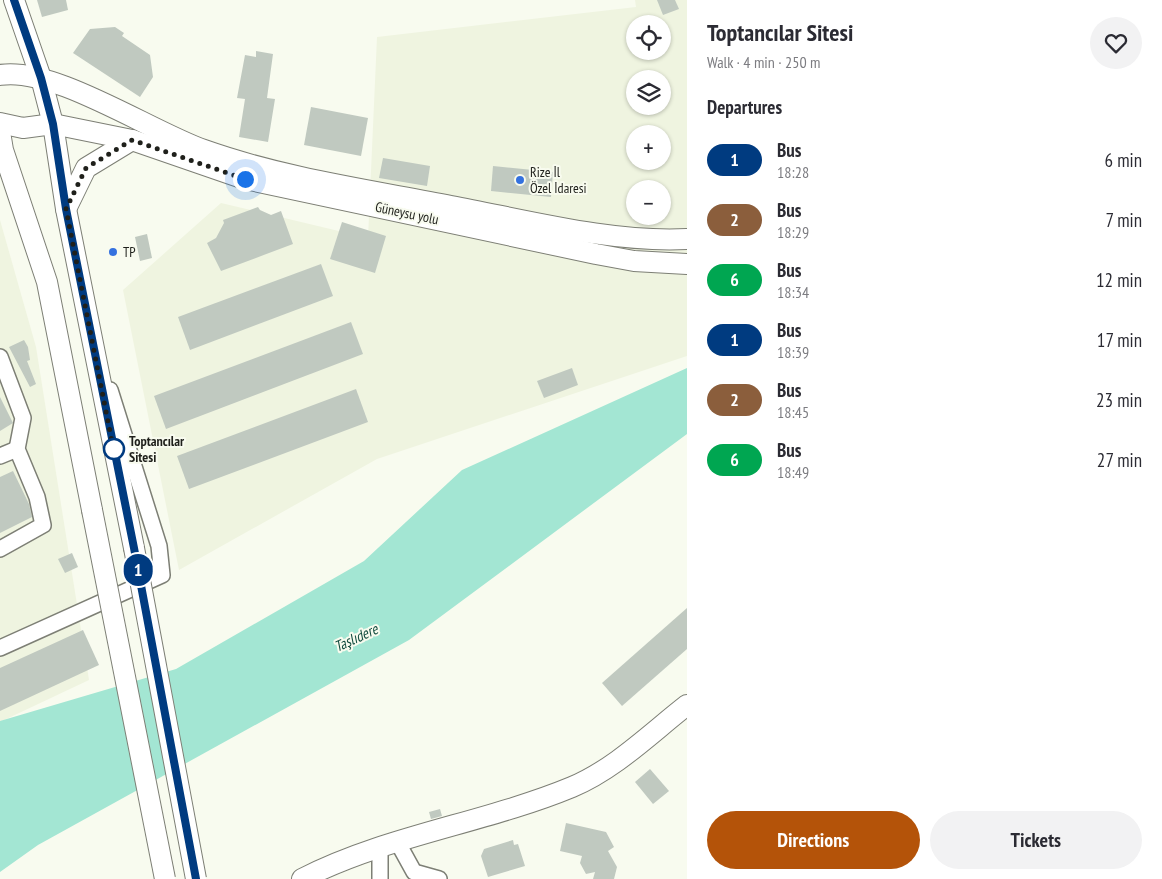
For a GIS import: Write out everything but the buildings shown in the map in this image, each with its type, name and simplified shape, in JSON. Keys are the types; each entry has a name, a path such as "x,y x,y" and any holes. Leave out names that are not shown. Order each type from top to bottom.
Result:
{"main road":[{"path":"14,0 41,78 53,124 66,209 134,548 196,879"},
{"path":"0,75 12,73 41,78 91,98 162,133 245,163 341,184 605,234 655,241 687,239"},
{"name":"Güneysu yolu","path":"0,123 23,128 53,124 132,140 245,179 605,256 634,261 687,264"},
{"path":"0,132 4,150 47,282 165,879"},
{"path":"66,209 86,168 132,140"},
{"path":"302,879 326,867 389,845 574,786 607,767 687,705"}],"street":[{"path":"0,648 162,574 159,546 141,482 89,329"},
{"path":"0,357 23,418 16,449 37,497 43,525 0,549"},
{"path":"0,456 16,449"},
{"path":"380,879 389,845"},
{"path":"389,845 414,872 439,879"}],"shaded area":[{"path":"635,0 687,0 687,356 377,459 179,570 123,290 221,203 368,238 377,37 636,7"},
{"path":"0,220 36,347 89,680 0,722"}],"water":[{"name":"Taşlıdere","path":"687,368 687,434 409,640 38,845 0,872 0,721 176,669 364,561 462,470"}],"bus line":[{"name":"1","path":"14,0 41,78 53,124 66,209 134,548 196,879"}],"place":[{"name":"Rize İl Özel İdaresi","path":"520,180"},
{"name":"TP","path":"113,252"},
{"name":"Toptancılar Sitesi","path":"114,449"}],"route":[{"path":"114,449 115,457 66,209 86,168 132,140 245,179"}]}
